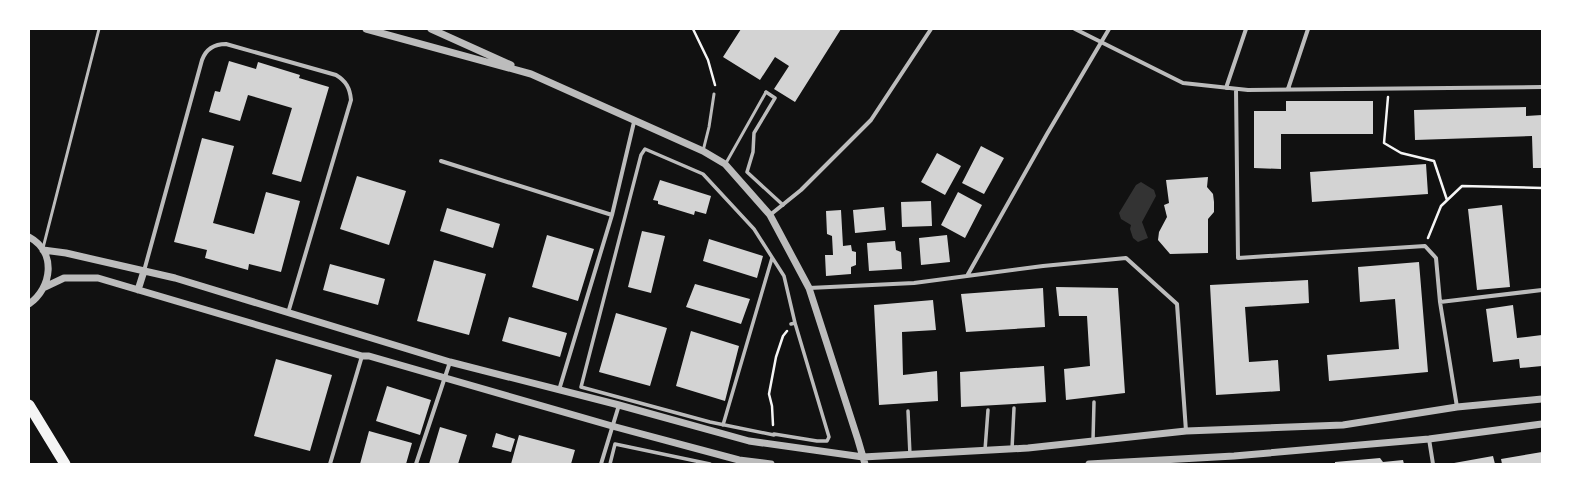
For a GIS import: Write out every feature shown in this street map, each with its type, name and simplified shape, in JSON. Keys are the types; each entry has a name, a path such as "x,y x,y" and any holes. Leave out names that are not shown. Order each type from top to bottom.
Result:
{"highway":[{"path":"30,406 65,464"}],"street":[{"path":"366,29 531,74"},
{"path":"431,29 634,122 702,151 725,164 770,215 809,288 864,460"},
{"path":"770,215 801,190 871,120 931,29"},
{"path":"1075,29 1184,83 1236,89 1288,90 1542,87"},
{"path":"967,276 1047,134 1109,29"},
{"path":"1226,88 1246,29"},
{"path":"1288,90 1308,29"},
{"path":"138,290 204,54 209,48 215,45 226,44 336,75 346,83 349,88 351,100 288,313"},
{"path":"1236,89 1238,258 1425,246 1436,258 1440,302 1457,407"},
{"path":"766,92 775,98 754,133 753,152 747,172 783,205"},
{"path":"559,390 612,216 634,122"},
{"path":"645,149 703,174 754,229 772,258 784,276 793,324 829,438 827,441 817,441 723,425 581,387 641,155 645,149"},
{"path":"441,161 612,216"},
{"path":"29,237 34,240 43,250 48,262 48,275 45,288"},
{"path":"43,250 66,253 175,278 450,362 619,405 749,441 864,460 910,455 1012,449 1186,431 1343,425 1457,407 1542,399"},
{"path":"723,425 772,258"},
{"path":"809,288 914,283 1126,258 1177,304 1186,431"},
{"path":"29,304 37,298 45,288 64,278 98,278 362,356 368,356 612,426 739,460 770,464"},
{"path":"1440,302 1542,290"},
{"path":"330,464 362,356"},
{"path":"416,464 450,362"},
{"path":"1094,402 1094,440"},
{"path":"601,464 619,405"},
{"path":"1012,449 1014,408"},
{"path":"985,450 988,410"},
{"path":"908,411 910,455"},
{"path":"1089,464 1234,456 1429,439 1542,424"},
{"path":"1429,439 1433,464"},
{"path":"610,464 615,444 710,464"}],"lane":[{"path":"43,250 99,29"},
{"path":"725,164 766,92"},
{"path":"702,151 709,127 714,94"}],"path":[{"path":"693,29 716,83 714,94"},
{"path":"1388,88 1384,143 1401,153 1434,161 1447,200"},
{"path":"1425,246 1441,206 1462,186 1542,188"},
{"path":"774,434 772,406 769,394 771,377 784,336 793,324"}],"shaded area":[{"path":"1141,182 1154,190 1156,196 1142,222 1148,238 1138,242 1133,238 1130,229 1131,225 1121,219 1119,213 1136,185"}],"building":[{"path":"741,29 841,29 795,102 774,89 789,66 775,57 760,80 723,57"},
{"path":"229,61 256,69 258,62 300,75 299,78 329,87 301,182 272,174 292,108 248,95 240,121 209,112 215,91 220,92"},
{"path":"1286,101 1373,101 1373,134 1281,134 1281,169 1254,168 1254,111 1286,111"},
{"path":"1526,107 1526,116 1542,115 1542,168 1533,168 1532,136 1415,140 1414,110"},
{"path":"202,138 234,146 213,223 254,234 266,192 300,201 281,272 249,264 248,270 205,258 207,250 174,242"},
{"path":"981,146 1004,158 984,194 962,183"},
{"path":"937,153 961,166 945,195 921,182"},
{"path":"1426,164 1428,194 1312,202 1310,172"},
{"path":"357,176 406,191 389,245 340,229"},
{"path":"1208,177 1207,187 1213,194 1214,212 1208,219 1208,253 1170,254 1158,240 1159,232 1167,217 1164,205 1169,203 1166,180"},
{"path":"660,180 711,196 706,214 695,211 694,215 658,204 658,201 653,200"},
{"path":"958,192 982,205 965,238 941,225"},
{"path":"931,201 932,226 902,227 901,202"},
{"path":"1502,205 1510,287 1477,290 1468,209"},
{"path":"884,207 886,230 855,233 853,210"},
{"path":"447,208 500,224 493,248 440,231"},
{"path":"841,210 843,246 851,245 852,251 856,252 856,265 851,267 851,274 826,276 825,255 833,255 832,236 827,234 826,211"},
{"path":"642,231 665,236 651,293 628,287"},
{"path":"547,235 594,249 578,301 532,287"},
{"path":"947,235 950,262 921,265 919,238"},
{"path":"709,239 763,256 757,278 703,261"},
{"path":"895,241 896,250 901,252 902,269 869,271 867,243"},
{"path":"434,260 486,274 469,335 417,321"},
{"path":"1419,262 1428,372 1329,381 1327,355 1399,349 1395,299 1360,302 1358,267"},
{"path":"330,264 385,279 378,305 323,290"},
{"path":"1308,280 1309,303 1245,307 1249,362 1278,360 1280,391 1216,395 1210,285"},
{"path":"695,284 750,299 741,324 686,307"},
{"path":"1056,287 1118,288 1125,393 1066,400 1064,369 1090,366 1087,316 1059,316"},
{"path":"1043,288 1045,327 966,332 961,294"},
{"path":"933,300 936,330 902,332 903,375 937,371 938,401 879,405 874,305"},
{"path":"1513,305 1517,338 1542,335 1542,366 1520,368 1519,359 1493,362 1486,309"},
{"path":"616,313 667,328 650,386 599,372"},
{"path":"509,317 567,333 560,357 502,341"},
{"path":"691,331 739,346 725,401 676,386"},
{"path":"276,359 332,375 310,451 254,436"},
{"path":"1044,366 1046,402 961,407 960,372"},
{"path":"387,386 431,400 420,435 376,421"},
{"path":"440,427 467,435 458,464 429,464"},
{"path":"369,431 412,443 406,464 360,464"},
{"path":"496,433 515,439 511,452 492,447"},
{"path":"519,435 575,450 571,464 511,464"},
{"path":"1542,452 1542,464 1502,464 1501,459"},
{"path":"1493,456 1495,464 1454,464 1454,463"},
{"path":"1380,458 1383,462 1403,460 1404,464 1335,464 1335,462"}]}
